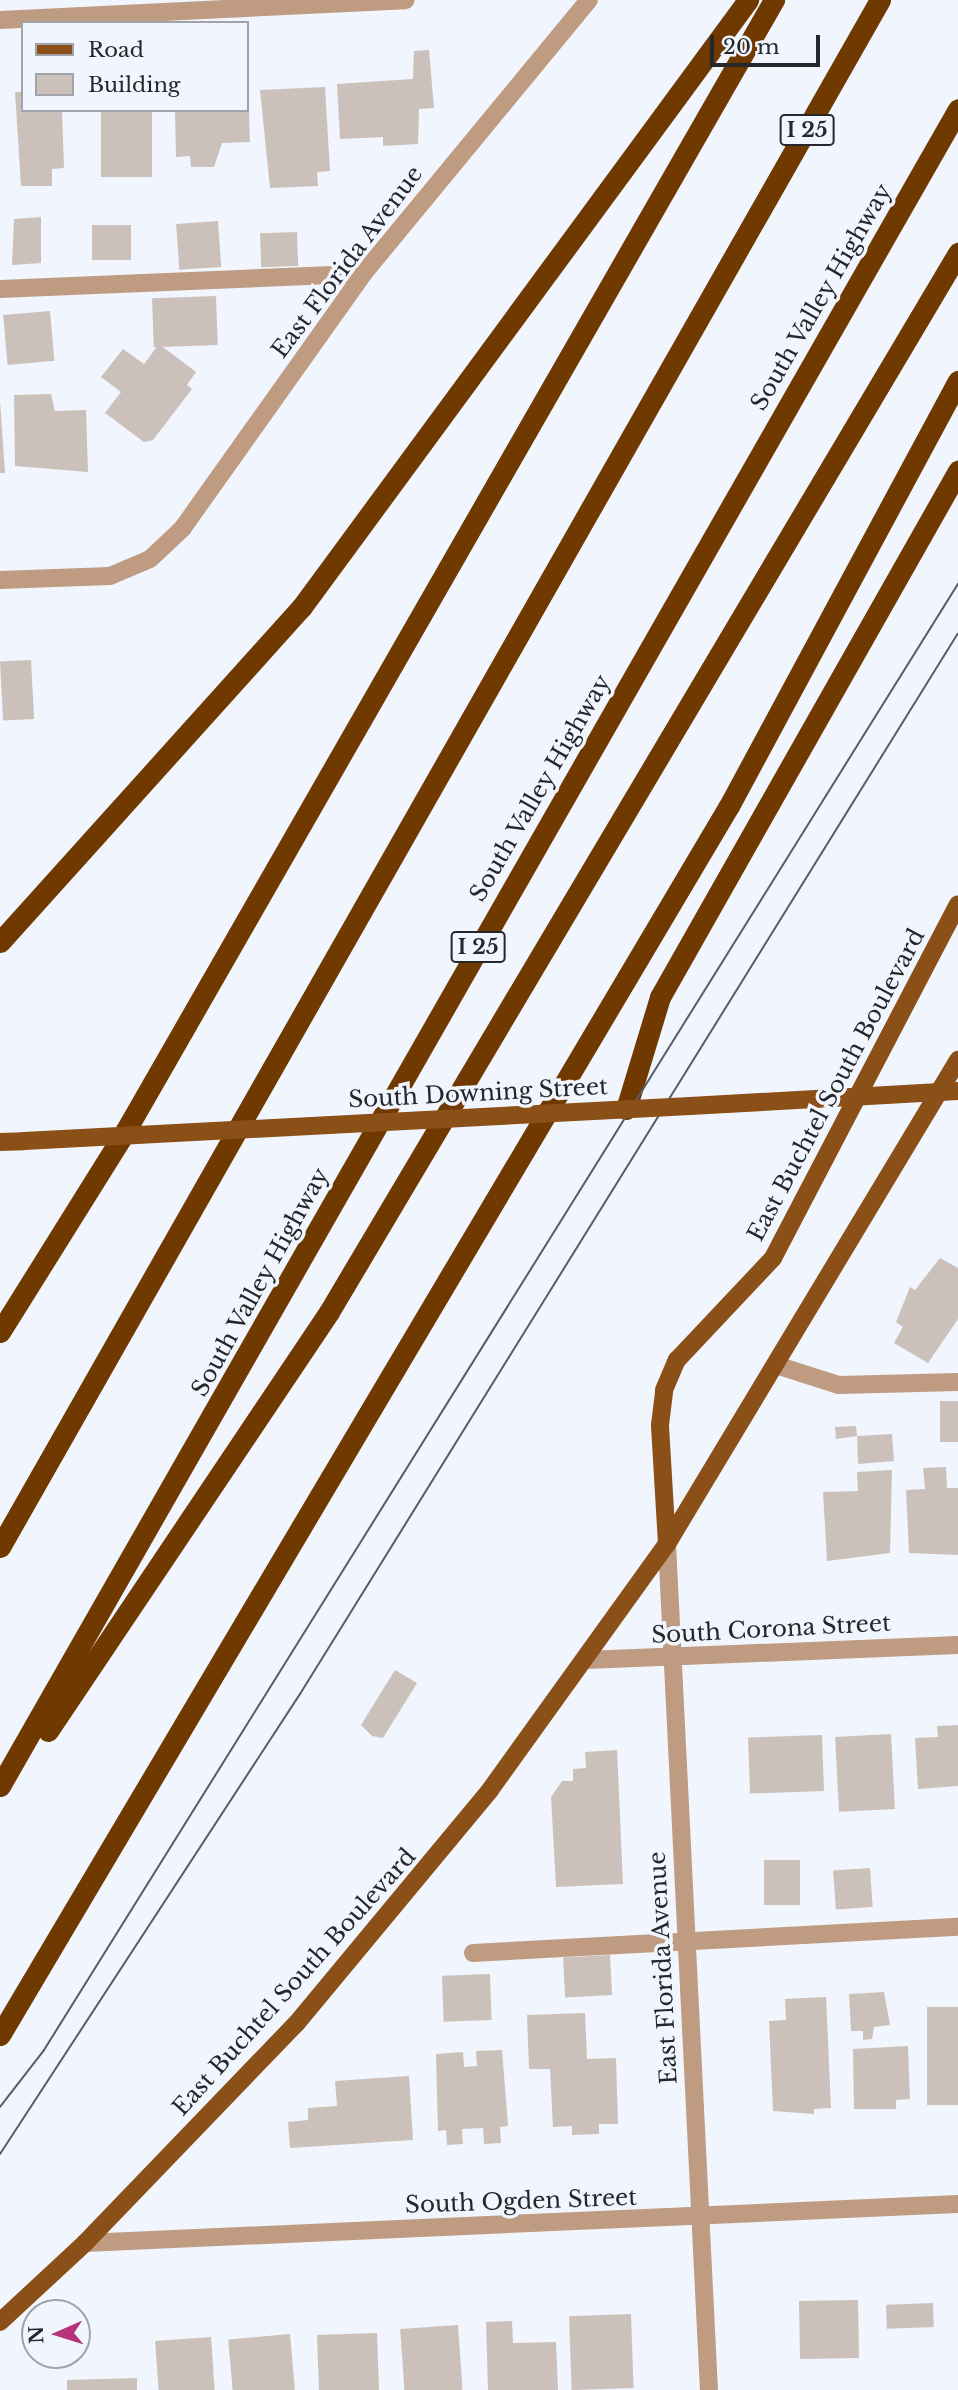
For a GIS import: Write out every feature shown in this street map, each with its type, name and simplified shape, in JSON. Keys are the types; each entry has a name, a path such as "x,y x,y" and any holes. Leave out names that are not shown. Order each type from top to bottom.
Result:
{"highway":[{"path":"0,942 301,608 748,0"},
{"path":"0,1332 126,1130 774,0"},
{"name":"I 25","path":"0,1548 880,0"},
{"name":"South Valley Highway","path":"0,1786 958,109"},
{"path":"0,1802 329,1312 958,253"},
{"path":"0,2035 729,806 958,381"},
{"path":"626,1110 660,998 958,471"}],"main road":[{"name":"East Buchtel South Boulevard","path":"667,1544 660,1425 664,1390 677,1360 774,1258 864,1095 958,904"},
{"name":"East Buchtel South Boulevard","path":"0,2322 85,2243 366,1946 586,1660 667,1544 950,1091 958,1059"},
{"name":"South Downing Street","path":"0,1142 950,1091"}],"street":[{"path":"0,20 406,0"},
{"name":"East Florida Avenue","path":"0,579 110,576 150,559 182,529 363,274 589,0"},
{"path":"0,289 363,274"},
{"path":"779,1366 839,1385 958,1381"},
{"name":"East Florida Avenue","path":"667,1544 709,2390"},
{"name":"South Corona Street","path":"586,1660 673,1659 958,1645"},
{"path":"474,1953 958,1927"},
{"name":"South Ogden Street","path":"85,2243 700,2218 958,2204"}],"building":[{"path":"429,50 434,108 419,109 418,144 383,146 383,137 340,139 337,84 413,79 414,51"},
{"path":"325,87 330,171 317,172 318,186 270,188 260,90"},
{"path":"15,92 21,92 21,112 62,112 64,168 52,169 52,186 21,186"},
{"path":"249,110 250,142 222,143 214,167 191,167 190,156 176,157 175,112"},
{"path":"101,112 152,112 152,177 101,177"},
{"path":"41,217 41,263 12,265 14,219"},
{"path":"218,221 221,267 179,270 176,224"},
{"path":"92,225 131,225 131,260 92,260"},
{"path":"297,232 298,266 261,267 260,233"},
{"path":"216,296 218,345 154,347 152,298"},
{"path":"50,311 54,361 8,365 3,315"},
{"path":"159,344 196,372 187,385 192,389 153,440 144,442 105,413 121,392 101,377 123,349 144,364"},
{"path":"51,394 55,411 86,410 88,472 15,466 14,395"},
{"path":"0,400 5,473 0,473"},
{"path":"31,660 34,719 3,721 0,662"},
{"path":"940,1258 958,1268 958,1319 928,1363 894,1343 903,1327 896,1322 910,1287 915,1290"},
{"path":"940,1401 958,1401 958,1442 940,1442"},
{"path":"856,1426 857,1436 836,1439 835,1427"},
{"path":"892,1434 894,1461 858,1464 857,1436"},
{"path":"946,1467 947,1488 958,1488 958,1555 909,1553 906,1490 925,1489 923,1468"},
{"path":"892,1470 890,1553 827,1561 823,1492 858,1491 857,1472"},
{"path":"395,1670 417,1683 383,1738 372,1736 361,1725"},
{"path":"958,1725 958,1786 918,1789 915,1738 938,1737 937,1726"},
{"path":"891,1734 895,1809 839,1812 835,1737"},
{"path":"822,1735 824,1791 750,1794 748,1738"},
{"path":"617,1750 623,1884 556,1887 551,1797 562,1781 573,1781 573,1769 586,1768 585,1752"},
{"path":"764,1860 800,1860 800,1905 764,1905"},
{"path":"870,1868 873,1907 836,1909 833,1871"},
{"path":"610,1955 612,1995 565,1997 563,1957"},
{"path":"490,1974 492,2020 444,2022 442,1976"},
{"path":"884,1992 890,2025 874,2027 872,2039 863,2040 863,2031 851,2031 849,1994"},
{"path":"826,1997 831,2108 814,2109 814,2114 773,2111 769,2021 786,2020 785,1999"},
{"path":"927,2007 958,2007 958,2105 927,2105"},
{"path":"585,2013 587,2059 616,2058 618,2124 599,2124 599,2134 572,2135 572,2126 553,2127 550,2069 529,2069 527,2015"},
{"path":"908,2046 910,2099 896,2100 896,2109 854,2109 853,2049"},
{"path":"502,2050 508,2126 500,2127 501,2143 484,2144 483,2128 462,2129 463,2144 447,2145 446,2130 438,2131 436,2054 463,2052 464,2067 477,2066 476,2051"},
{"path":"409,2076 413,2140 290,2148 288,2122 308,2120 308,2108 337,2106 335,2081"},
{"path":"858,2300 859,2358 800,2359 799,2301"},
{"path":"933,2303 934,2327 887,2329 886,2305"},
{"path":"631,2314 634,2388 572,2390 569,2316"},
{"path":"512,2321 513,2343 556,2342 558,2390 488,2390 486,2322"},
{"path":"458,2325 463,2390 404,2390 400,2329"},
{"path":"377,2333 379,2390 319,2390 317,2335"},
{"path":"290,2334 295,2390 233,2390 228,2339"},
{"path":"211,2337 215,2390 159,2390 155,2341"},
{"path":"137,2378 137,2390 67,2390 67,2380"}],"tram line":[{"path":"0,2107 44,2050 958,584"},
{"path":"0,2154 300,1694 958,633"}]}
